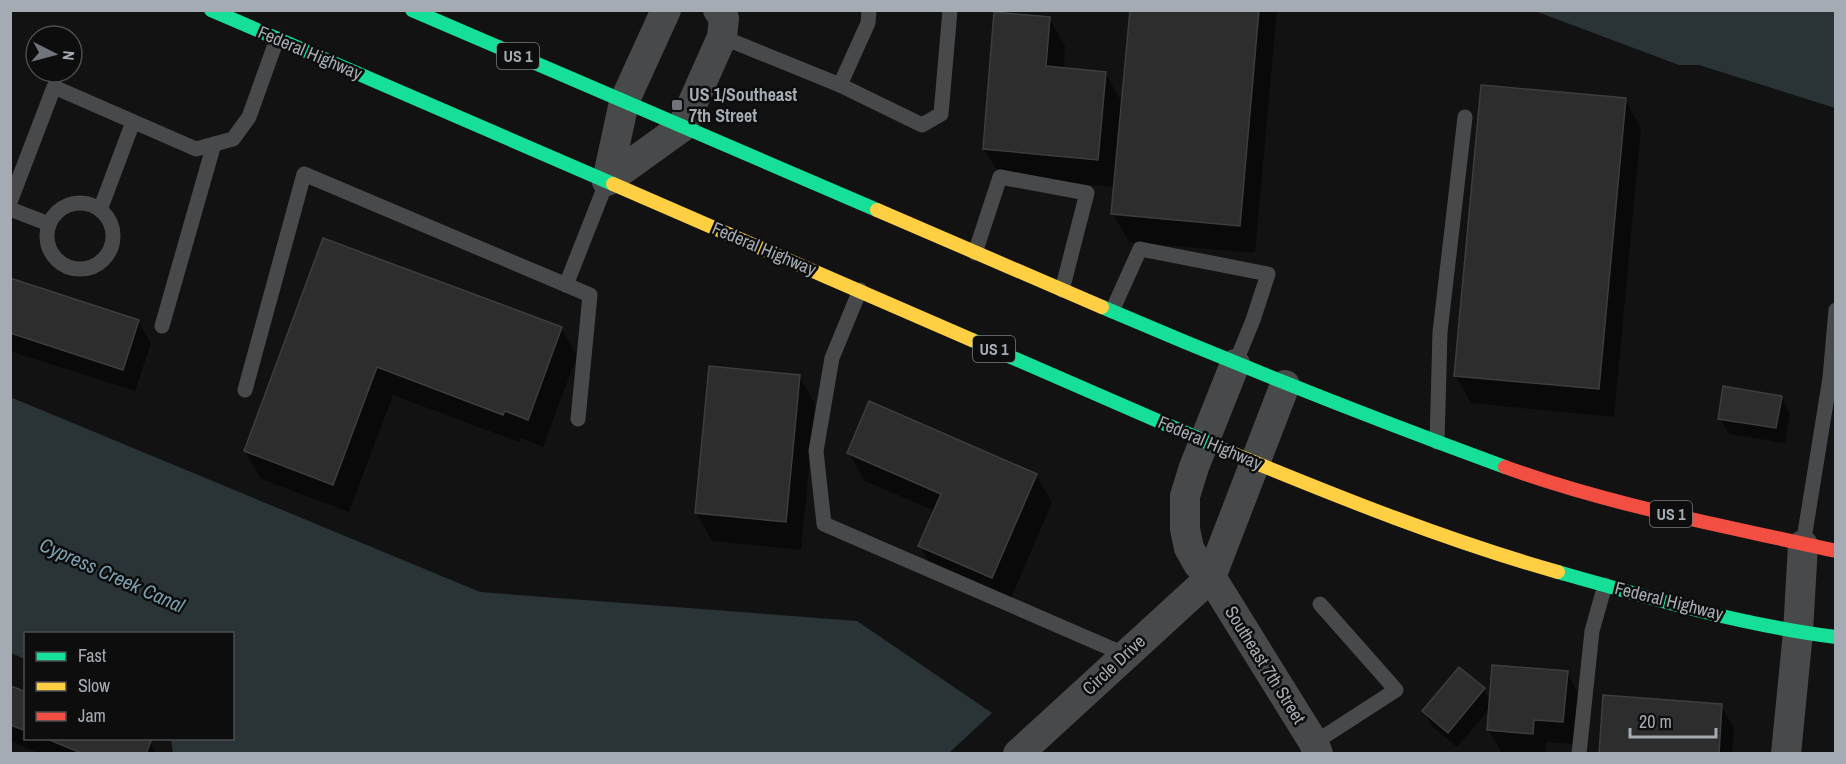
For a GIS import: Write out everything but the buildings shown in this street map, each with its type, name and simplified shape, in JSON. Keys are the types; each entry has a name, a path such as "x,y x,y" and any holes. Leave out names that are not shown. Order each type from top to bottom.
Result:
{"main road":[{"name":"Federal Highway","path":"211,10 1204,441 1366,508 1529,564 1652,599 1797,632 1836,637"},
{"name":"US 1","path":"412,10 1235,364 1387,424 1541,480 1659,511 1836,551"}],"street":[{"path":"607,181 624,102 666,10"},
{"path":"607,181 682,127 720,24"},
{"name":"Southeast 7th Street","path":"1235,364 1185,496 1185,529 1189,548 1198,564 1210,577 1316,748"},
{"path":"1210,577 1285,385"},
{"path":"1786,753 1803,545"},
{"name":"Circle Drive","path":"1018,753 1210,577"}],"lane":[{"path":"840,86 868,23 869,10"},
{"path":"720,24 922,125 941,114 950,10"},
{"path":"10,202 54,87 196,149 232,139 249,117 277,39"},
{"path":"1437,442 1440,332 1465,117"},
{"path":"100,210 133,122"},
{"path":"162,326 214,144"},
{"path":"245,390 304,174 590,295 578,419"},
{"path":"975,253 1000,177 1086,193 1062,290"},
{"path":"566,285 607,181"},
{"path":"74,202 93,204 108,216 114,234 110,253 96,266 77,270 59,263 48,247 47,228 49,224 57,211 74,202"},
{"path":"10,209 49,224"},
{"path":"1112,311 1140,249 1268,274 1235,364"},
{"path":"860,290 832,358 816,451 824,524 1126,655"},
{"path":"1803,545 1830,378 1836,310"},
{"path":"1579,753 1592,631 1605,585"},
{"path":"1316,748 1396,690 1320,604"}],"water":[{"path":"1535,11 1835,11 1835,108 1699,65 1679,65"},
{"name":"Cypress Creek Canal","path":"10,397 480,592 857,621 992,713 949,753 173,753 171,740 234,740 234,632 24,632 24,659 11,653"}],"traffic: fast":[{"path":"211,10 613,184"},
{"path":"412,10 877,210"},
{"path":"1102,307 1302,390 1505,467"},
{"path":"972,340 1234,454"},
{"path":"1558,572 1731,618 1836,637"}],"traffic: slow":[{"path":"613,184 972,340"},
{"path":"877,210 1102,307"},
{"path":"1234,454 1435,533 1558,572"}],"traffic: jam":[{"path":"1505,467 1545,481 1628,504 1836,551"}],"place":[{"name":"US 1/Southeast 7th Street","path":"677,105"}]}
